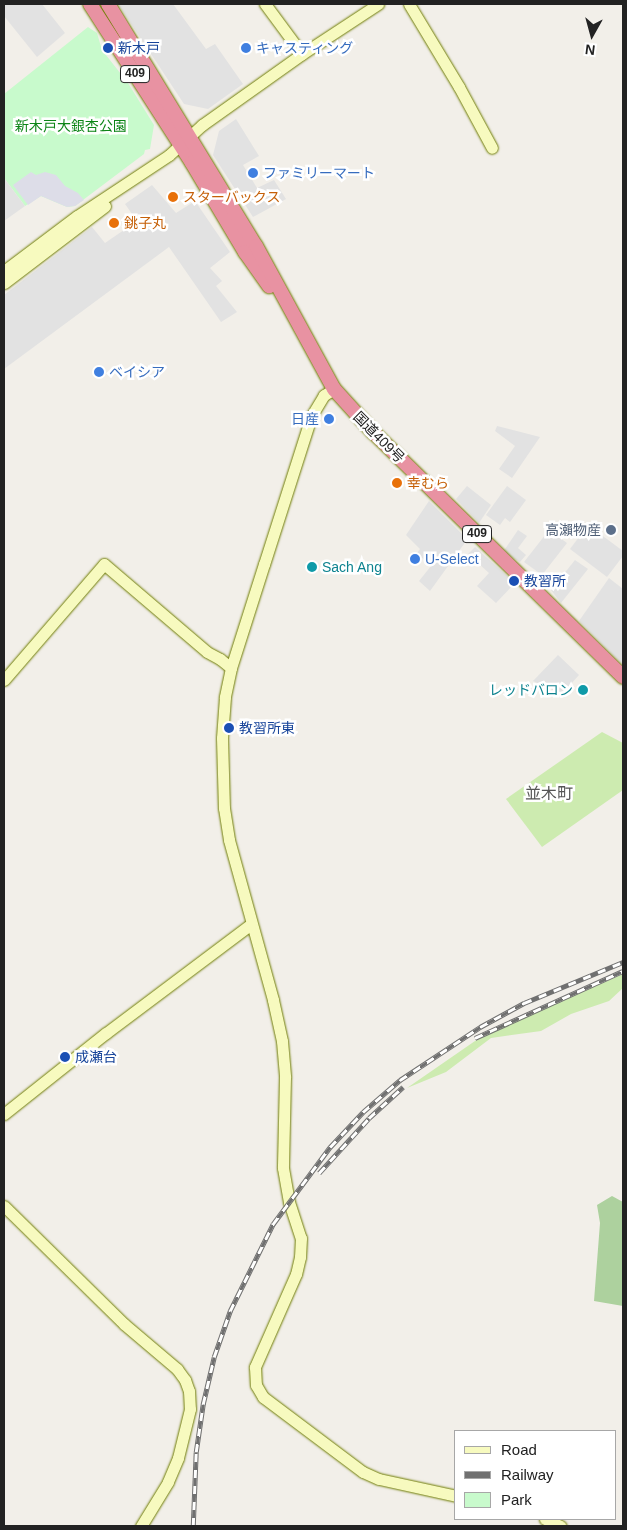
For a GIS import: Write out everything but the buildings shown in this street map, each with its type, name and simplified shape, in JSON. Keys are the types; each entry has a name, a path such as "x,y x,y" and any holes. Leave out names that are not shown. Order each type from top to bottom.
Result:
{"highway":[{"name":"国道409号","path":"90,4 184,140"},
{"name":"国道409号","path":"108,4 245,252 300,330 334,389 373,432 623,677"}],"street":[{"path":"265,4 302,54"},
{"path":"4,271 302,54 378,4"},
{"path":"409,4 459,86 492,148"},
{"path":"4,282 108,204 119,189"},
{"path":"334,389 324,395 311,417 231,668 225,697 222,738 224,808 229,840 273,1000 282,1041 285,1076 283,1168 289,1202 300,1238 300,1257 296,1274 255,1367 256,1385 263,1397 363,1472 379,1479 454,1496"},
{"path":"4,680 104,564 207,652 231,668"},
{"path":"4,1114 106,1033 251,924"},
{"path":"4,1206 124,1324 177,1369 185,1380 189,1391 190,1409 178,1458 168,1482 141,1526"},
{"path":"547,1520 561,1526"}],"green space":[{"name":"新木戸大銀杏公園","path":"88,27 97,33 102,50 128,83 154,125 150,149 145,150 144,154 75,206 67,207 41,196 25,206 4,178 4,94"},
{"path":"602,732 623,743 623,790 542,847 506,799"},
{"path":"623,974 623,988 609,1001 571,1014 541,1031 491,1038 446,1072 407,1088 475,1041"},
{"path":"612,1196 623,1202 623,1306 594,1301 600,1223 597,1205"}],"shaded area":[{"path":"4,4 42,4 65,33 37,57 4,16"},
{"path":"118,4 173,4 206,49 215,44 243,84 208,109 184,104"},
{"path":"236,119 259,156 243,165 257,188 274,180 286,199 253,217 213,155 219,131"},
{"path":"31,172 36,175 45,172 56,175 65,186 78,193 84,200 75,206 67,207 41,196 28,205 13,185"},
{"path":"4,178 25,206 4,221"},
{"path":"152,185 176,213 195,201 230,252 210,268 222,281 216,286 237,312 221,322 169,247 4,369 4,295 92,227 105,243 137,221 125,204"},
{"path":"497,426 540,437 512,478 499,469 515,446 495,431"},
{"path":"467,486 491,505 479,523 456,499"},
{"path":"507,486 526,500 510,522 505,518 500,525 486,515"},
{"path":"429,501 465,537 464,544 430,591 419,581 431,566 417,553 420,549 406,535"},
{"path":"588,525 623,551 623,556 607,577 570,549"},
{"path":"518,530 527,536 518,548 526,555 520,562 503,552"},
{"path":"549,530 567,543 542,575 524,562"},
{"path":"475,547 515,583 496,603 477,586 489,573 468,554"},
{"path":"575,560 588,569 561,603 551,590"},
{"path":"609,578 623,589 623,665 579,621"},
{"path":"558,655 579,675 562,694 533,681"}],"railway":[{"path":"193,1526 196,1452 203,1404 214,1357 230,1311 273,1224 330,1147 363,1112 400,1080 480,1027 524,1003 623,962"},
{"path":"475,1038 623,971"},
{"path":"319,1173 369,1118 403,1087"}],"place":[{"name":"新木戸","path":"108,48"},
{"name":"キャスティング","path":"246,48"},
{"name":"ファミリーマート","path":"253,173"},
{"name":"スターバックス","path":"173,197"},
{"name":"銚子丸","path":"114,223"},
{"name":"ベイシア","path":"99,372"},
{"name":"日産","path":"329,419"},
{"name":"幸むら","path":"397,483"},
{"name":"高瀨物産","path":"611,530"},
{"name":"U-Select","path":"415,559"},
{"name":"Sach Ang","path":"312,567"},
{"name":"教習所","path":"514,581"},
{"name":"レッドバロン","path":"583,690"},
{"name":"教習所東","path":"229,728"},
{"name":"成瀬台","path":"65,1057"}],"district":[{"name":"並木町","path":"549,794"}]}
